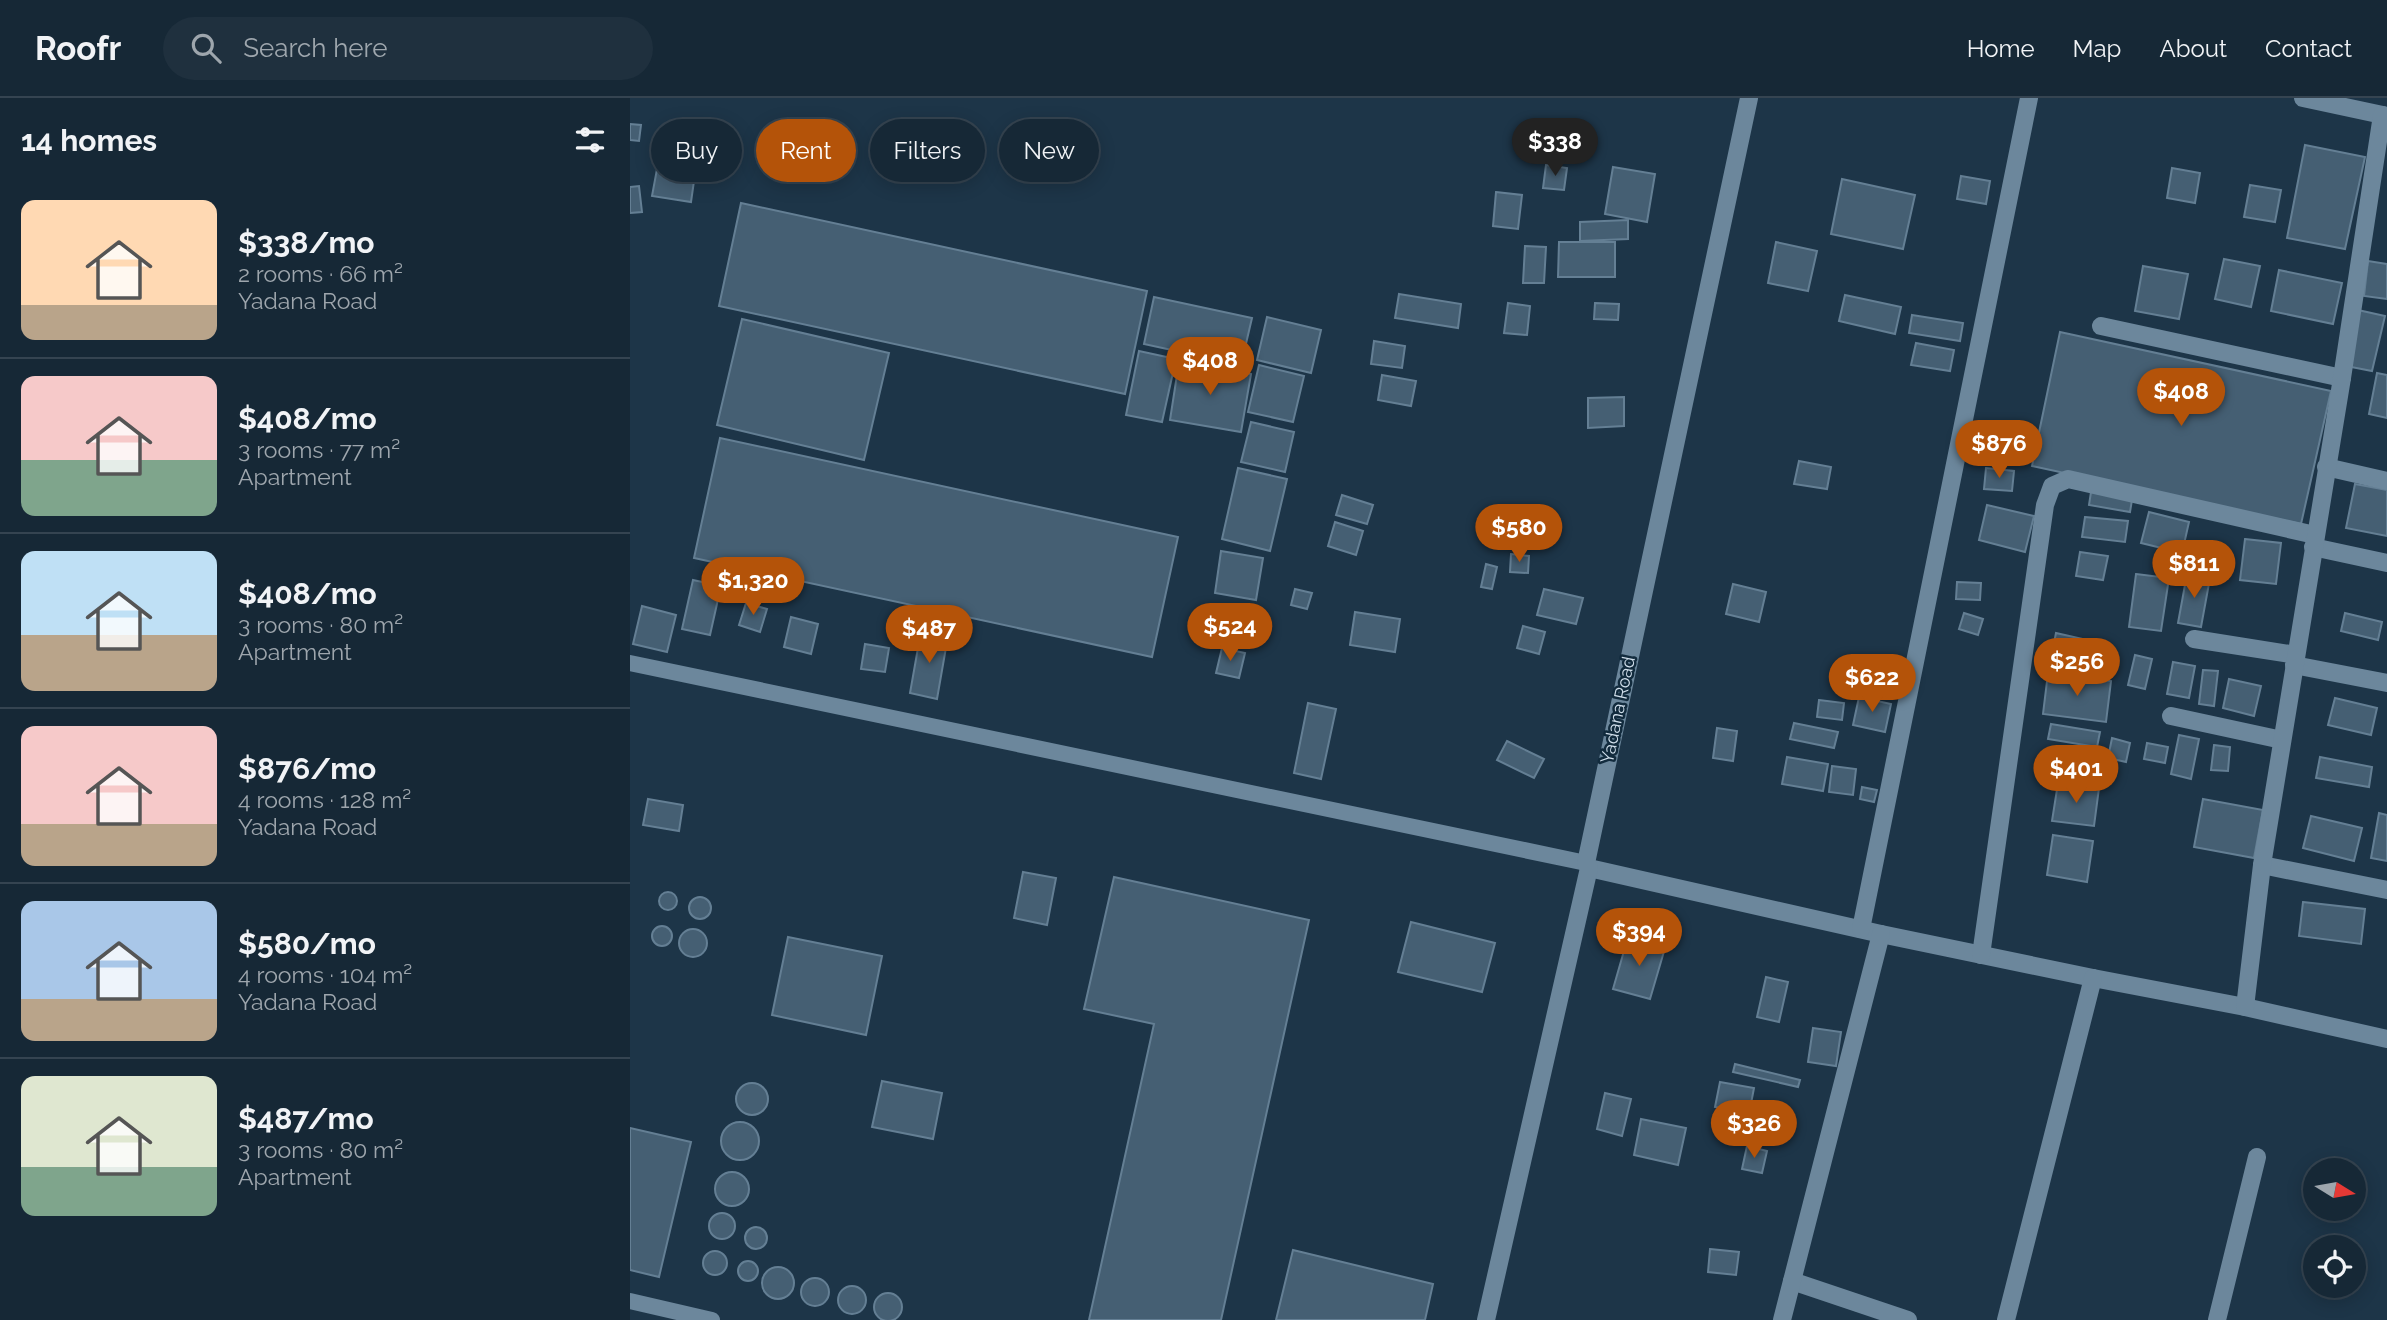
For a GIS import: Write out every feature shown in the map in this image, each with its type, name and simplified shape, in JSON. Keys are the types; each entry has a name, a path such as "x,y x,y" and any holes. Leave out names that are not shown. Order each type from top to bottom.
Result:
{"street":[{"name":"Yadana Road","path":"1486,1320 1587,866 1749,98"},
{"path":"1861,929 2029,98"},
{"path":"2245,1007 2262,865 2385,116 2303,98"},
{"path":"2101,326 2342,378"},
{"path":"2326,467 2387,481"},
{"path":"1981,955 2045,505 2052,486 2068,480 2314,541 2387,563"},
{"path":"2194,639 2387,683"},
{"path":"2171,716 2282,740"},
{"path":"2262,865 2387,890"},
{"path":"1587,866 1881,934 2245,1007 2387,1039"},
{"path":"1782,1320 1881,934"},
{"path":"2006,1320 2093,978"},
{"path":"2217,1320 2257,1157"},
{"path":"1792,1281 1908,1320"}],"lane":[{"path":"630,663 1587,866"},
{"path":"630,1301 712,1320"}],"building":[{"path":"630,124 641,125 639,141 630,140"},
{"path":"2305,145 2365,157 2345,249 2287,238"},
{"path":"1546,165 1567,168 1564,190 1543,188"},
{"path":"1613,167 1655,174 1647,222 1605,214"},
{"path":"2172,168 2200,173 2195,203 2167,198"},
{"path":"1961,176 1990,181 1986,204 1957,199"},
{"path":"1842,179 1915,195 1903,249 1831,234"},
{"path":"655,182 694,182 691,202 652,196"},
{"path":"2250,185 2281,190 2275,222 2244,217"},
{"path":"639,186 642,212 630,213 630,187"},
{"path":"1496,192 1522,195 1518,229 1493,226"},
{"path":"741,203 1147,291 1125,394 719,306"},
{"path":"1628,220 1628,239 1580,241 1580,222"},
{"path":"1559,242 1615,242 1615,277 1558,277"},
{"path":"1776,242 1817,251 1808,291 1768,283"},
{"path":"1525,246 1546,247 1544,283 1523,283"},
{"path":"2224,259 2260,266 2251,307 2215,299"},
{"path":"2368,261 2387,264 2387,299 2364,296"},
{"path":"2143,266 2188,274 2179,319 2135,311"},
{"path":"2279,270 2342,283 2333,324 2271,311"},
{"path":"1399,294 1461,304 1458,328 1395,318"},
{"path":"1845,295 1901,307 1895,334 1839,321"},
{"path":"1154,297 1252,318 1241,365 1144,344"},
{"path":"1508,303 1530,306 1527,335 1504,333"},
{"path":"1595,303 1619,304 1618,320 1594,319"},
{"path":"2358,310 2385,316 2372,371 2346,366"},
{"path":"1912,315 1963,323 1960,341 1909,333"},
{"path":"1267,317 1321,330 1311,373 1257,360"},
{"path":"742,319 889,353 864,460 717,425"},
{"path":"2060,332 2331,391 2301,524 2032,466"},
{"path":"1374,341 1405,346 1402,368 1371,364"},
{"path":"1916,343 1954,350 1950,371 1911,365"},
{"path":"1139,351 1176,359 1162,422 1126,415"},
{"path":"1179,362 1251,374 1241,432 1170,420"},
{"path":"1259,365 1304,376 1293,422 1248,412"},
{"path":"2377,373 2387,375 2387,418 2369,414"},
{"path":"1382,375 1416,381 1411,406 1378,400"},
{"path":"1624,397 1624,426 1588,428 1588,398"},
{"path":"1251,422 1294,432 1285,472 1241,462"},
{"path":"720,438 1178,537 1152,657 694,558"},
{"path":"1799,461 1831,467 1827,489 1794,484"},
{"path":"1238,468 1287,479 1270,551 1222,539"},
{"path":"1986,468 2014,471 2012,491 1984,489"},
{"path":"2355,484 2387,490 2387,536 2346,528"},
{"path":"2091,492 2132,500 2130,512 2089,505"},
{"path":"1342,495 1373,505 1367,524 1336,515"},
{"path":"1987,505 2034,516 2025,552 1979,540"},
{"path":"2149,512 2189,522 2182,553 2141,543"},
{"path":"2085,517 2128,521 2125,542 2082,537"},
{"path":"1335,522 1363,531 1356,555 1328,546"},
{"path":"2245,539 2281,543 2276,584 2240,580"},
{"path":"1221,551 1263,558 1256,600 1215,593"},
{"path":"2080,552 2108,556 2103,580 2076,576"},
{"path":"1511,554 1529,556 1528,573 1510,572"},
{"path":"1486,564 1497,567 1492,589 1481,587"},
{"path":"2136,574 2169,578 2161,631 2129,627"},
{"path":"2187,574 2210,578 2201,627 2178,623"},
{"path":"693,580 721,586 710,635 682,629"},
{"path":"1957,582 1981,583 1980,600 1956,599"},
{"path":"1733,584 1766,592 1759,622 1726,614"},
{"path":"1295,589 1312,593 1307,609 1291,605"},
{"path":"1544,589 1583,598 1576,624 1537,615"},
{"path":"746,603 767,609 760,632 739,625"},
{"path":"642,606 676,615 667,652 633,644"},
{"path":"1210,606 1251,614 1246,641 1205,634"},
{"path":"1355,612 1400,619 1395,652 1350,645"},
{"path":"1964,613 1983,619 1978,635 1959,629"},
{"path":"2345,613 2382,622 2378,640 2341,631"},
{"path":"791,617 818,624 811,654 784,647"},
{"path":"1523,626 1545,632 1539,654 1517,648"},
{"path":"921,631 948,636 937,699 910,693"},
{"path":"2056,633 2096,642 2091,666 2051,657"},
{"path":"865,644 889,648 885,672 861,669"},
{"path":"1222,648 1245,653 1239,678 1216,673"},
{"path":"2135,655 2152,659 2145,689 2128,685"},
{"path":"2173,662 2195,666 2189,698 2167,694"},
{"path":"2203,670 2218,671 2214,706 2199,704"},
{"path":"2048,673 2111,681 2106,722 2043,714"},
{"path":"2229,679 2261,686 2254,716 2223,708"},
{"path":"1859,697 1891,704 1885,732 1853,725"},
{"path":"2335,698 2377,708 2371,735 2328,725"},
{"path":"1819,700 1844,703 1842,720 1817,717"},
{"path":"1308,703 1336,709 1321,779 1294,773"},
{"path":"1794,723 1838,732 1834,748 1790,739"},
{"path":"2051,724 2100,732 2097,747 2048,739"},
{"path":"1717,728 1737,731 1733,761 1713,758"},
{"path":"2179,735 2199,739 2191,779 2171,774"},
{"path":"2112,738 2130,743 2126,762 2108,758"},
{"path":"1507,741 1544,759 1534,778 1497,760"},
{"path":"2147,743 2168,747 2165,763 2144,759"},
{"path":"2214,745 2230,747 2228,771 2211,770"},
{"path":"2052,751 2100,760 2096,781 2048,772"},
{"path":"1787,757 1828,764 1823,791 1782,784"},
{"path":"2320,757 2372,767 2369,787 2316,778"},
{"path":"1832,766 1856,769 1853,795 1829,792"},
{"path":"2058,783 2099,788 2094,826 2052,821"},
{"path":"1862,787 1877,790 1874,802 1860,799"},
{"path":"648,799 683,805 679,831 643,825"},
{"path":"2203,799 2263,810 2254,858 2194,847"},
{"path":"2379,813 2387,815 2387,861 2371,858"},
{"path":"2311,816 2362,828 2354,861 2303,848"},
{"path":"2053,835 2093,841 2087,882 2047,875"},
{"path":"1023,872 1056,878 1047,925 1014,918"},
{"path":"1114,877 1309,920 1221,1320 1089,1320 1154,1024 1084,1009"},
{"path":"668,892 674,895 677,901 674,907 668,910 662,907 659,901 662,895"},
{"path":"700,897 708,900 711,908 708,916 700,919 692,916 689,908 692,900"},
{"path":"2303,902 2365,909 2361,944 2299,936"},
{"path":"1411,922 1495,943 1482,992 1398,972"},
{"path":"662,926 669,929 672,936 669,943 662,946 655,943 652,936 655,929"},
{"path":"693,929 703,933 707,943 703,953 693,957 683,953 679,943 683,933"},
{"path":"788,937 882,956 866,1035 772,1015"},
{"path":"1628,937 1665,948 1650,999 1613,989"},
{"path":"1766,977 1788,982 1779,1022 1757,1017"},
{"path":"1813,1028 1841,1032 1836,1066 1808,1062"},
{"path":"1735,1064 1800,1080 1798,1087 1733,1072"},
{"path":"882,1081 942,1093 933,1139 872,1127"},
{"path":"1720,1082 1754,1088 1749,1114 1715,1107"},
{"path":"752,1083 763,1088 768,1099 763,1110 752,1115 741,1110 736,1099 741,1088"},
{"path":"1605,1093 1631,1099 1622,1136 1597,1129"},
{"path":"1641,1119 1686,1128 1678,1165 1634,1155"},
{"path":"740,1122 753,1128 759,1141 753,1154 740,1160 727,1154 721,1141 727,1128"},
{"path":"630,1128 691,1142 659,1277 630,1270"},
{"path":"1747,1146 1767,1151 1762,1173 1742,1169"},
{"path":"732,1172 744,1177 749,1189 744,1201 732,1206 720,1201 715,1189 720,1177"},
{"path":"722,1213 731,1217 735,1226 731,1235 722,1239 713,1235 709,1226 713,1217"},
{"path":"756,1227 764,1230 767,1238 764,1246 756,1249 748,1246 745,1238 748,1230"},
{"path":"1710,1249 1739,1252 1736,1275 1708,1272"},
{"path":"1293,1250 1433,1284 1425,1320 1276,1320"},
{"path":"710,1251 720,1251 727,1258 727,1268 720,1275 710,1275 703,1268 703,1258"},
{"path":"744,1261 752,1261 758,1271 752,1281 744,1281 738,1275 738,1267"},
{"path":"778,1267 789,1272 794,1283 789,1294 778,1299 767,1294 762,1283 767,1272"},
{"path":"815,1278 825,1282 829,1292 825,1302 815,1306 805,1302 801,1292 805,1282"},
{"path":"852,1286 862,1290 866,1300 862,1310 852,1314 842,1310 838,1300 842,1290"},
{"path":"888,1293 898,1297 902,1307 898,1317 888,1321 878,1317 874,1307 878,1297"}]}
